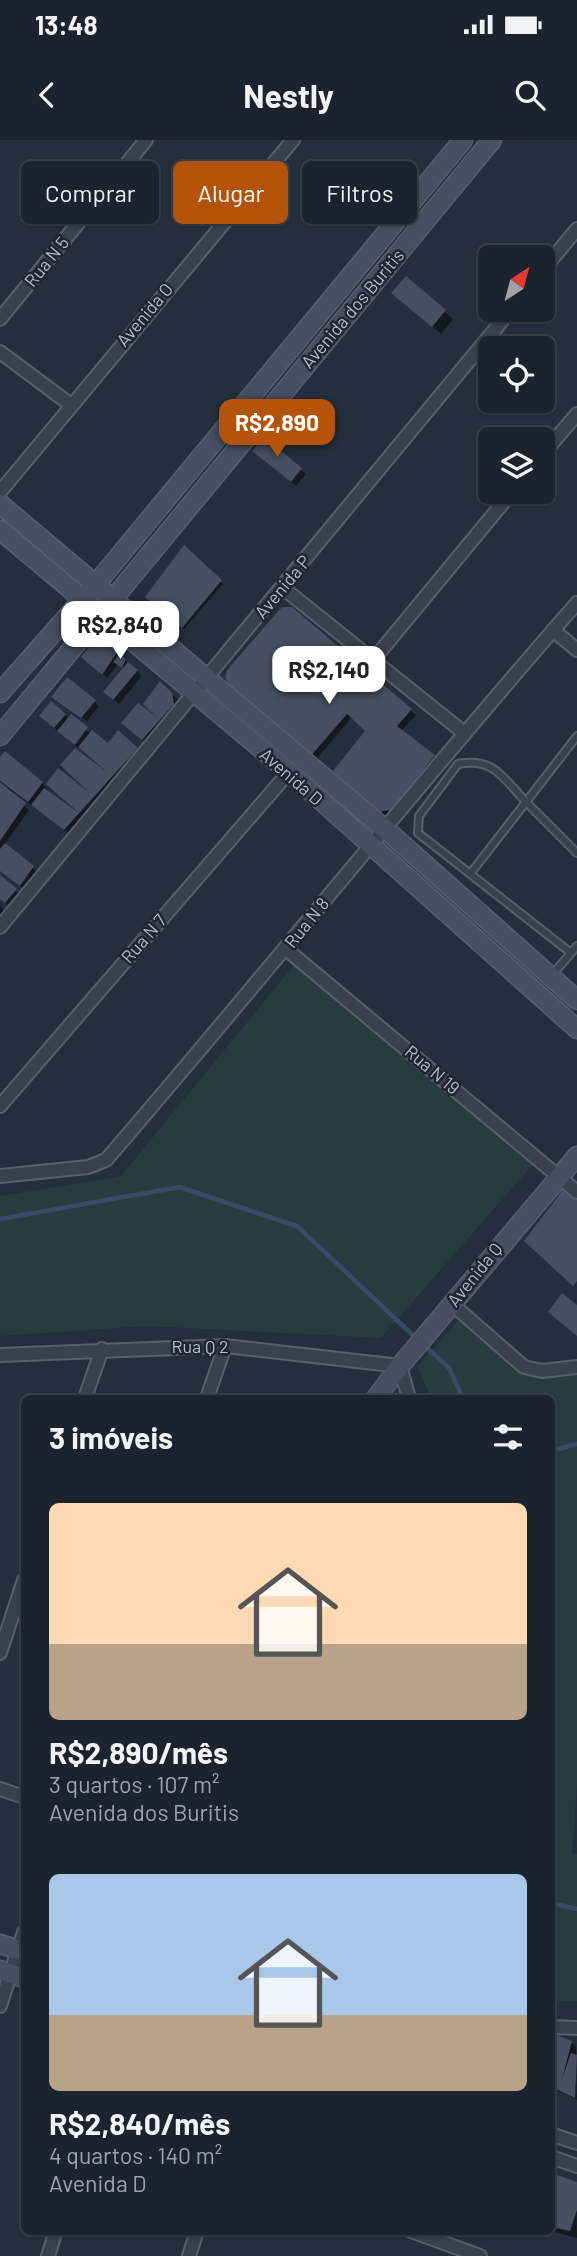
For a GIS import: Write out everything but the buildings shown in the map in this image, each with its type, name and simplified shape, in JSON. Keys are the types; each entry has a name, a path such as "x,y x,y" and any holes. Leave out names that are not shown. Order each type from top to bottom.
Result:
{"street":[{"name":"Rua N 5","path":"0,319 146,140"},
{"name":"Avenida O","path":"0,492 293,140"},
{"name":"Avenida dos Buritis","path":"0,693 96,584 463,140"},
{"name":"Avenida dos Buritis","path":"0,737 450,195 492,140"},
{"path":"555,255 577,229"},
{"name":"Avenida P","path":"0,927 501,322"},
{"path":"0,352 71,405"},
{"path":"555,440 577,414"},
{"name":"Avenida D","path":"0,504 384,828 577,1000"},
{"path":"374,659 502,504"},
{"name":"Avenida D","path":"0,530 192,695 289,772 577,1029"},
{"path":"283,588 463,732"},
{"name":"Rua N 8","path":"0,1176 88,1167 106,1160 286,949 463,732 577,603"},
{"path":"553,630 577,650"},
{"name":"Rua N 7","path":"0,1106 289,772"},
{"name":"Rua N 19","path":"286,949 577,1192"},
{"name":"Avenida Q","path":"378,1395 577,1156"},
{"path":"452,1304 524,1367 542,1371 577,1367"},
{"path":"208,1395 225,1346"},
{"name":"Rua Q 2","path":"0,1355 225,1346 400,1366"},
{"path":"86,1395 102,1349"},
{"path":"400,1366 408,1395"},
{"path":"0,1653 21,1589"},
{"path":"0,1789 21,1796"},
{"path":"0,1944 21,1951 0,2006"},
{"path":"555,2027 577,2028"},
{"path":"555,2135 577,2143"},
{"path":"555,2158 577,2166"},
{"path":"48,2256 55,2235"},
{"path":"189,2256 196,2235"},
{"path":"422,2235 480,2256"}],"lane":[{"path":"470,874 577,736"},
{"path":"571,953 418,833 416,827 419,816 458,764 477,760 491,766 536,816 577,853"},
{"path":"551,976 577,946"}],"green space":[{"path":"295,964 535,1162 381,1338 147,1326 0,1336 0,1196 121,1176"},
{"path":"470,1308 526,1371 577,1359 577,1788 572,1853 577,1854 577,2001 555,2001 555,1395 430,1395 417,1366"}],"waterway":[{"path":"0,1219 180,1187 297,1226 418,1340"},
{"path":"425,1346 449,1368 462,1395"},
{"path":"555,1450 577,1444"},
{"path":"555,1904 577,1909"}]}
